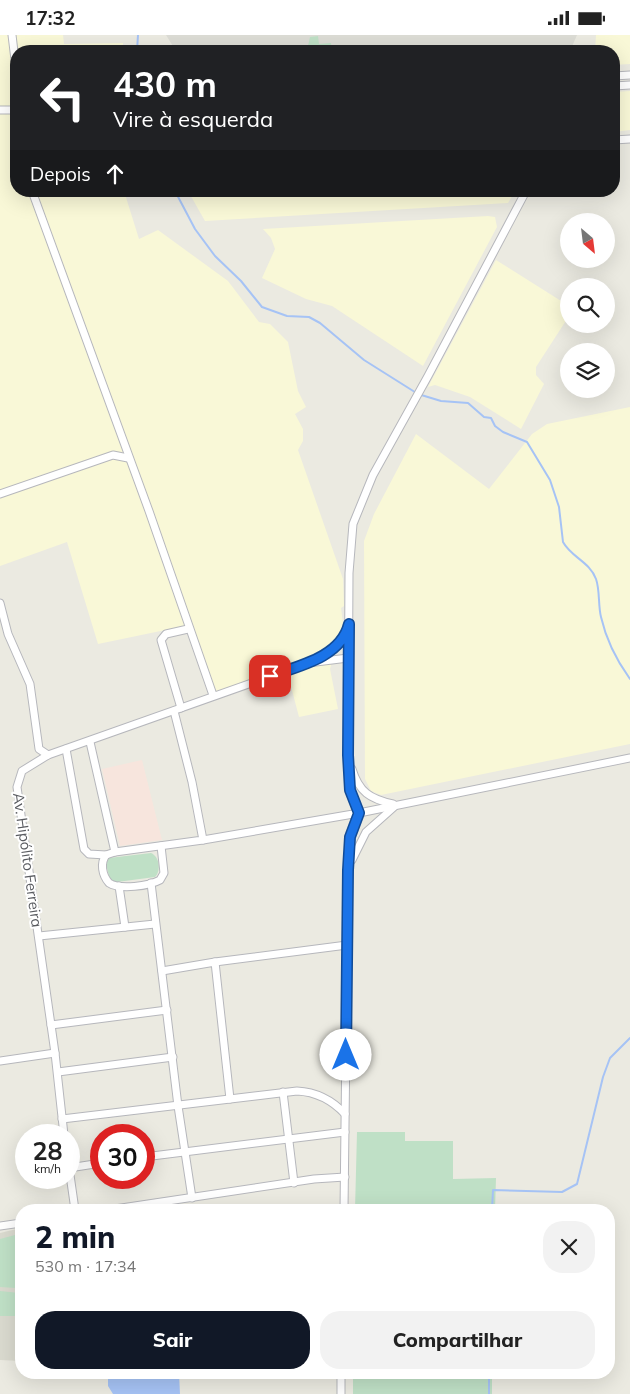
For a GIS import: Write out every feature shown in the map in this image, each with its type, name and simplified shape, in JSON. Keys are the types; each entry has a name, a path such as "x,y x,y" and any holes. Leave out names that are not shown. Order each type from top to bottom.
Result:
{"street":[{"path":"34,197 128,458 149,511 188,629 213,695"},
{"path":"344,1204 348,870 350,837 359,813 350,790 348,755 349,573 353,524 365,490 523,197"},
{"path":"0,495 114,455 128,458"},
{"path":"0,603 8,634 30,685 39,749 48,755"},
{"path":"308,663 337,646 345,637 349,624"},
{"path":"188,629 166,634 162,640 203,840"},
{"path":"308,663 348,658"},
{"name":"Av. Hipólito Ferreira","path":"63,1124 58,1072 17,781 26,767 48,755 90,742 213,695 308,663"},
{"path":"90,742 115,852"},
{"path":"66,749 84,849 89,855 106,855 115,852 203,840 359,813 630,758"},
{"path":"348,755 361,790 376,801 396,805"},
{"path":"348,870 366,832 396,805"},
{"path":"106,855 103,860 105,877 113,885 151,883 160,880 164,873 161,846"},
{"path":"151,883 178,1106 192,1198"},
{"path":"119,886 125,927"},
{"path":"38,936 155,924"},
{"path":"162,971 347,945"},
{"path":"215,963 230,1099"},
{"path":"51,1025 166,1010"},
{"path":"0,1061 55,1053"},
{"path":"58,1072 173,1057"},
{"path":"62,1119 304,1091 333,1103 345,1114"},
{"path":"283,1092 294,1183"},
{"path":"155,1155 345,1132"},
{"path":"150,1204 345,1177"},
{"path":"72,1189 74,1204"},
{"path":"0,1226 15,1224"},
{"path":"341,1394 342,1379"}],"shaded area":[{"path":"0,35 63,35 64,44 123,43 123,45 10,45 10,197 126,197 139,239 158,230 228,281 259,322 270,324 288,342 298,391 306,407 295,414 303,429 303,441 298,450 343,579 344,606 341,608 343,623 330,669 338,709 299,717 288,675 218,699 191,628 158,636 175,628 98,644 67,542 0,566"},
{"path":"166,35 577,35 573,45 172,45"},
{"path":"596,35 630,35 630,64 620,65 620,45 595,45"},
{"path":"318,36 319,44 331,43 331,45 308,45 310,37"},
{"path":"630,91 630,130 620,131 620,92"},
{"path":"191,197 512,197 508,203 205,221"},
{"path":"495,217 497,227 423,366 332,306 306,299 262,278 275,249 271,238 263,229"},
{"path":"496,260 560,300 560,330 536,367 536,375 544,384 521,429 470,397 435,385 428,387"},
{"path":"630,407 630,744 381,795 371,791 365,779 364,541 374,514 416,434 489,489 532,434 547,424"},
{"path":"142,760 162,840 120,846 102,769"},
{"path":"151,853 159,864 155,877 117,882 110,880 106,864 109,858"},
{"path":"357,1132 405,1132 405,1141 453,1141 453,1179 496,1178 495,1204 355,1204"},
{"path":"15,1229 15,1361 0,1360 0,1233"},
{"path":"15,1235 15,1288 0,1287 0,1239"},
{"path":"0,1291 15,1293 15,1316 0,1316"},
{"path":"353,1379 492,1379 492,1394 353,1394"}],"water":[{"path":"108,1379 179,1379 180,1394 113,1394 108,1386"}],"waterway":[{"path":"137,45 138,35"},
{"path":"178,197 195,229 215,256 241,281 262,307 287,316 309,317 320,323 364,360 418,394 441,401 468,403 484,417 491,418 495,426 503,432 527,442 550,480 559,507 563,542 589,568 596,579 603,625 616,657 630,679"},
{"path":"492,1204 493,1190 562,1192 577,1184 603,1077 610,1058 630,1038"},
{"path":"489,1379 489,1394"}],"route":[{"path":"270,676 308,663 330,651 345,637 349,624 348,755 350,790 359,813 350,837 348,870 346,1055"}]}
